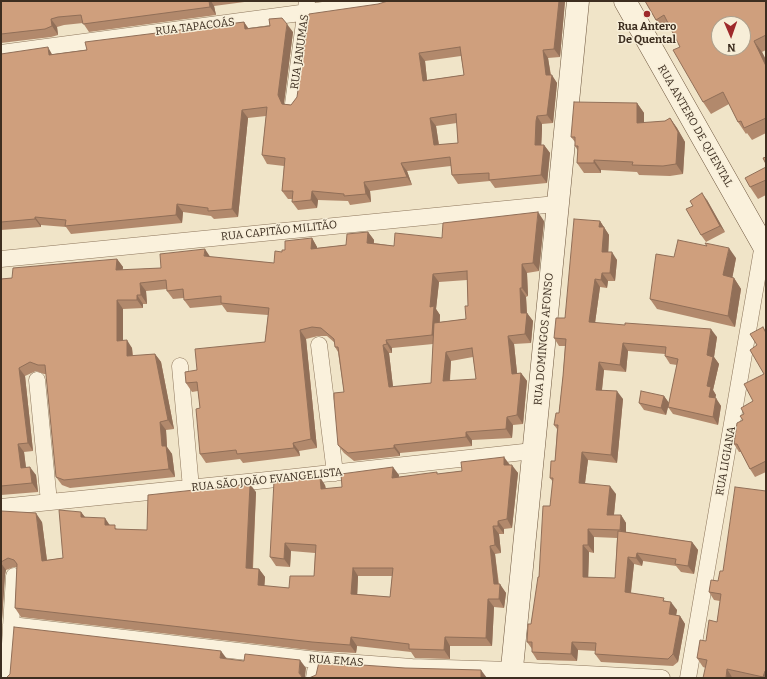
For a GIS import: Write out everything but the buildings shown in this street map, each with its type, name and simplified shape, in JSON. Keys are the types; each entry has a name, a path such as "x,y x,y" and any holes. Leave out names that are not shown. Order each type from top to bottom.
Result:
{"street":[{"name":"RUA TAPACOÁS","path":"1,52 306,7 390,1"},
{"name":"RUA DOMINGOS AFONSO","path":"511,674 534,451 556,204 578,1"},
{"name":"RUA ANTERO DE QUENTAL","path":"625,1 764,247"},
{"name":"RUA JANUMAS","path":"293,104 306,7"},
{"name":"RUA CAPITÃO MILITÃO","path":"1,259 556,204"},
{"name":"RUA LIGIANA","path":"688,678 764,247"},
{"path":"319,345 335,473"},
{"path":"180,366 191,488"},
{"path":"37,380 49,502"},
{"name":"RUA SÃO JOÃO EVANGELISTA","path":"1,506 191,488 534,451"},
{"path":"8,678 14,576"},
{"name":"RUA EMAS","path":"11,624 317,660 511,674 662,678"},
{"path":"314,678 317,660"}],"place":[{"name":"Rua Antero De Quental","path":"647,14"}]}
